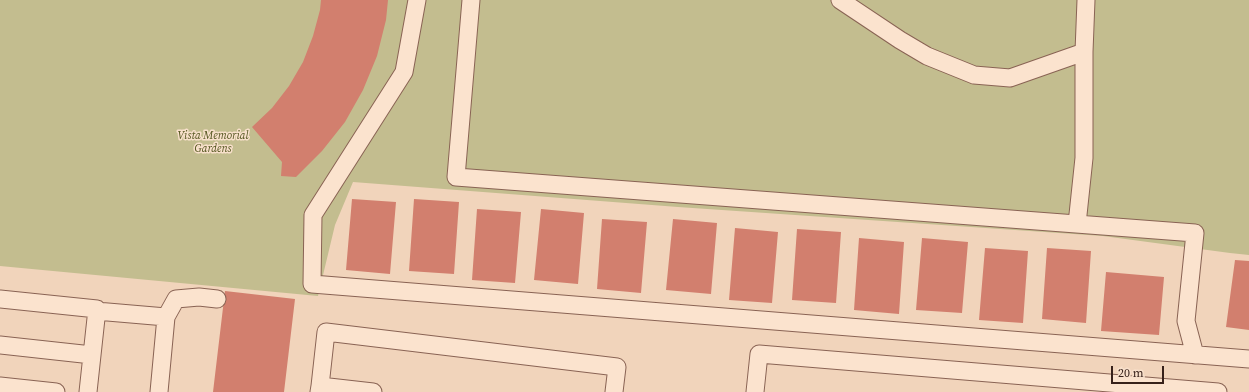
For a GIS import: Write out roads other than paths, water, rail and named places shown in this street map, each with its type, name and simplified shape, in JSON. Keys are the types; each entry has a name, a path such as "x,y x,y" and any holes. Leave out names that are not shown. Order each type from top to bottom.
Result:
{"street":[{"path":"417,0 404,72 312,215 312,284 1249,359"},
{"path":"471,0 456,177 1195,233 1186,321 1195,354"},
{"path":"840,0 927,56 974,75 1010,78 1084,52"},
{"path":"1077,224 1084,158 1084,52 1086,0"},
{"path":"159,392 166,317 176,299 199,297 217,299"},
{"path":"0,299 97,309 96,311 166,317"},
{"path":"88,392 96,311"},
{"path":"373,392 320,389 326,332 617,367 614,392"},
{"path":"0,345 92,355"},
{"path":"755,392 759,354 1218,392"},
{"path":"0,386 56,392"}],"park label":[{"name":"Vista Memorial Gardens","path":"213,142"}]}
